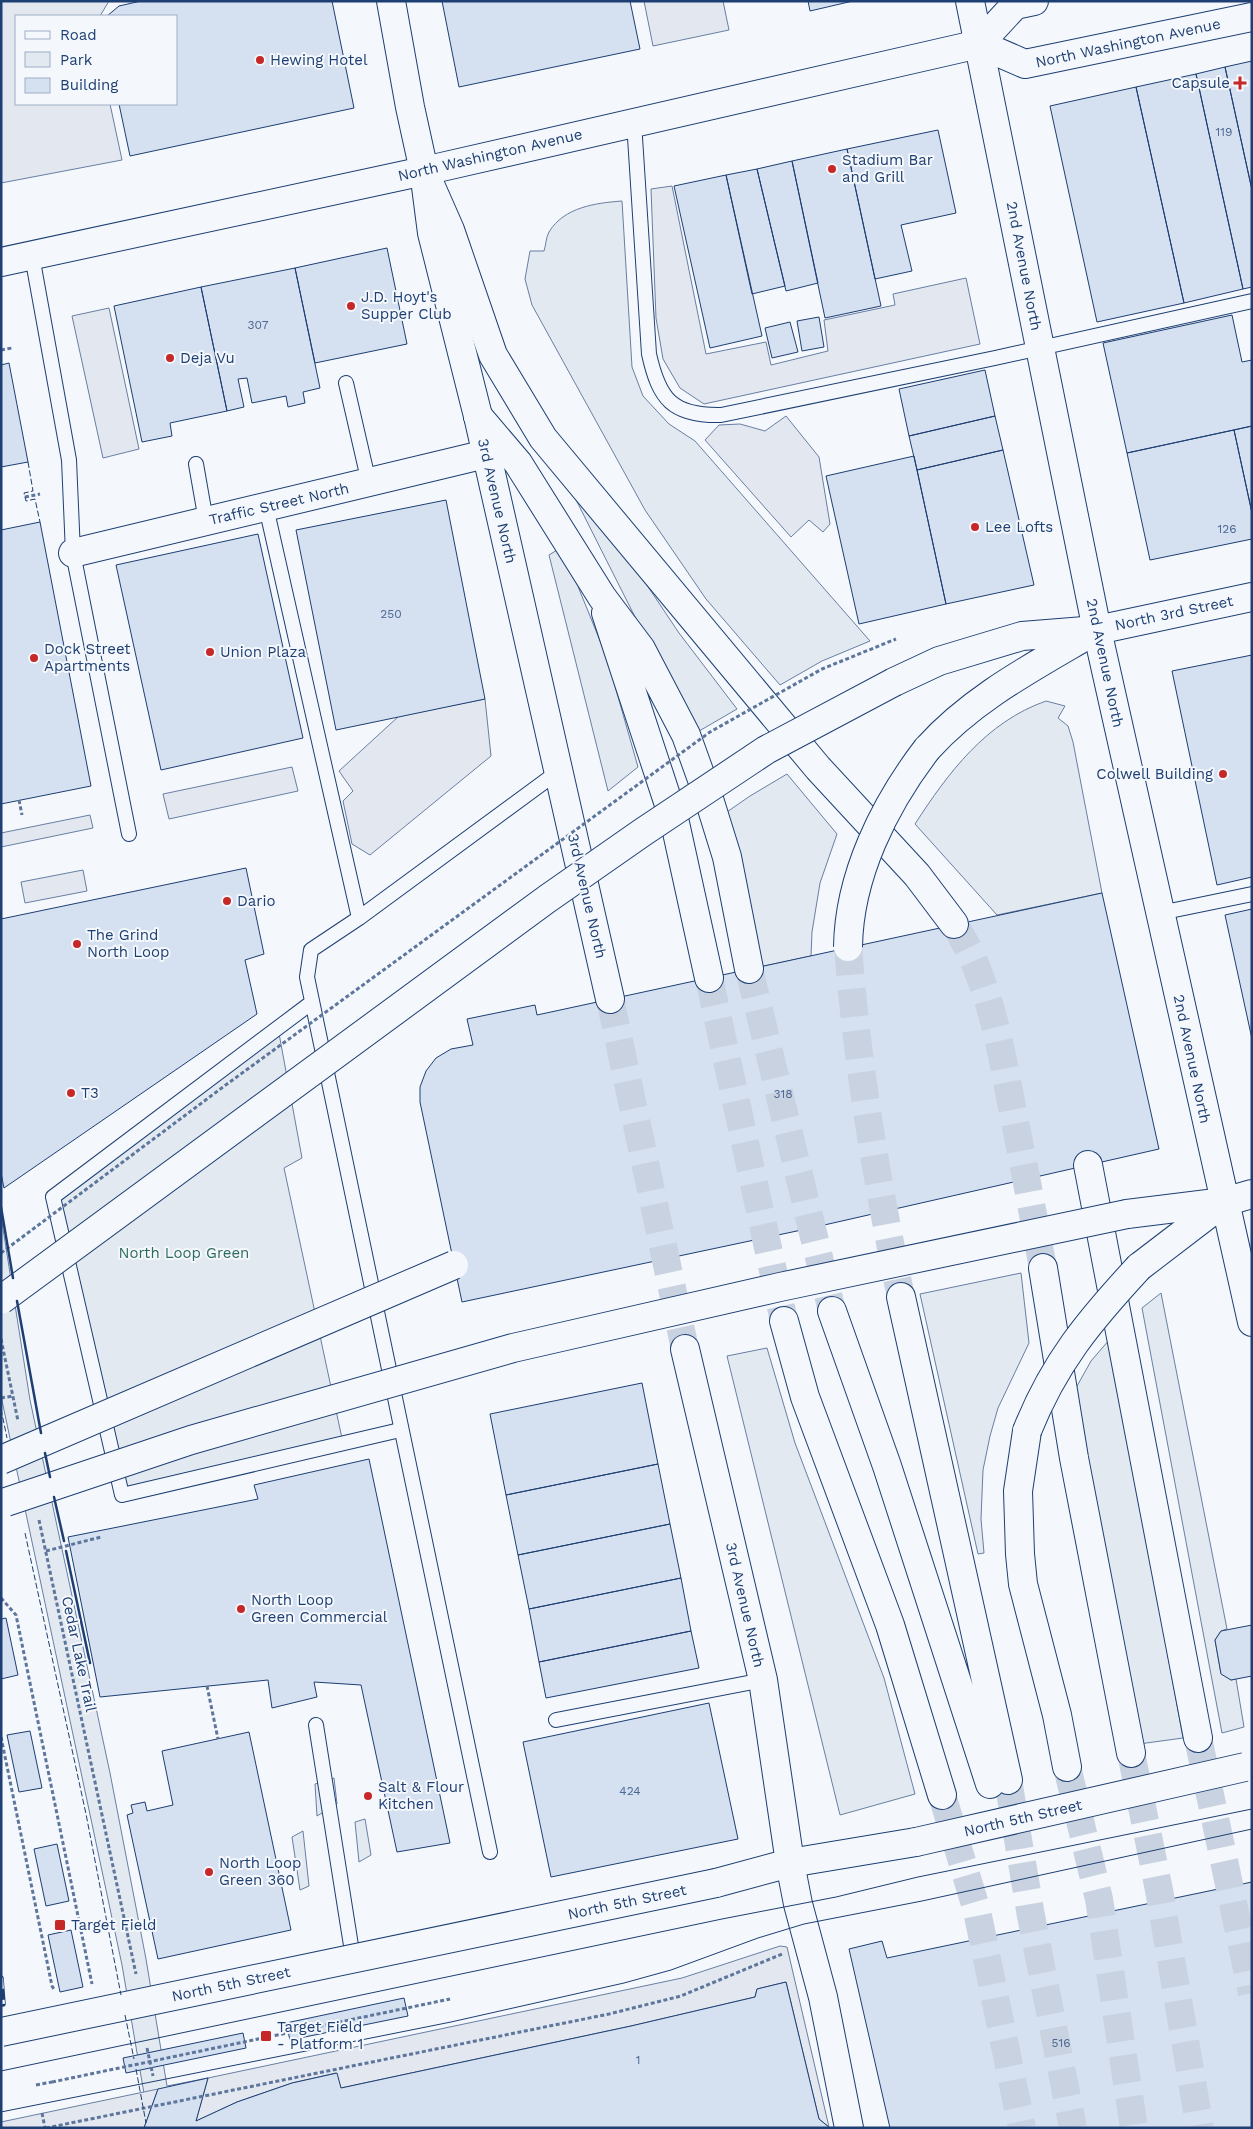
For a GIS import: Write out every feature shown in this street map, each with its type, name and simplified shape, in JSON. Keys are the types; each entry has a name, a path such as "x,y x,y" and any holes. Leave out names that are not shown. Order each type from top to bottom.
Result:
{"main road":[{"name":"3rd Avenue North","path":"391,1 410,107 424,171 432,233 478,416 610,999"},
{"name":"2nd Avenue North","path":"970,1 1097,630 1252,1322"},
{"path":"979,44 1014,5 1034,1"},
{"name":"North Washington Avenue","path":"1,262 424,171 979,44 1025,64 1252,17"},
{"path":"424,171 450,230 493,355 543,438 818,768 917,875 954,924"},
{"path":"478,416 518,463 602,597 641,649 686,735 727,857 749,969"},
{"name":"Traffic Street North","path":"73,553 486,454"},
{"path":"602,597 613,638 675,823 709,978"},
{"name":"North 3rd Street","path":"1097,630 1252,597"},
{"path":"1,1300 547,899 642,832 766,750 894,682 939,661 1022,636 1097,630"},
{"path":"848,947 848,923 864,865 888,806 906,775 927,749 962,714 1016,677 1097,630"},
{"path":"1088,1165 1198,1738"},
{"path":"1,1504 191,1440 513,1348 780,1287 1127,1214 1224,1202 1252,1194"},
{"path":"1067,1767 1057,1715 1023,1584 1018,1491 1027,1432 1052,1377 1090,1322 1139,1267 1224,1202"},
{"path":"1,1460 454,1266"},
{"path":"1043,1268 1074,1458 1131,1753"},
{"path":"832,1312 999,1782 901,1297"},
{"path":"784,1321 814,1422 890,1625 942,1795"},
{"name":"3rd Avenue North","path":"685,1349 763,1680 790,1863 798,1904 823,1997 849,2128"},
{"name":"North 5th Street","path":"1,2032 716,1884 790,1863 916,1842 1249,1766"}],"lane":[{"path":"634,122 649,354 654,377 663,395 680,409 699,415 721,415 1040,349 1252,301"},
{"path":"32,256 68,460 73,553 129,834"},
{"path":"346,382 369,483"},
{"path":"196,464 206,521"},
{"path":"266,507 359,918"},
{"path":"490,1852 306,977 311,950 359,918 559,771"},
{"path":"1160,913 1252,894"},
{"path":"311,1003 53,1197 122,1495 400,1430"},
{"path":"556,1720 763,1680"},
{"path":"316,1726 353,1958"}],"path":[{"path":"1,350 12,348"},
{"path":"25,497 40,494"},
{"path":"1,1253 223,1087 710,732 822,669 896,639"},
{"path":"19,800 22,814"},
{"path":"1,1339 19,1425"},
{"path":"1,1398 13,1396"},
{"name":"Cedar Lake Trail","path":"38,1512 136,1974"},
{"path":"46,1551 101,1536"},
{"path":"1,1598 16,1615 93,1981 90,1990"},
{"path":"207,1686 218,1739"},
{"path":"1,1737 52,1986 56,1993"},
{"path":"42,2113 45,2128 609,2014 682,1996 782,1954"},
{"path":"36,2085 450,1999"},
{"path":"147,2048 153,2076"}],"green space":[{"path":"622,201 632,367 643,396 669,424 695,441 870,641 822,661 780,685 706,599 645,510 532,305 525,279 530,251 544,251 549,232 563,217 572,212 591,205"},
{"path":"562,472 620,545 679,633 737,709 694,734"},
{"path":"562,547 607,658 638,767 608,791 549,555"},
{"path":"1046,701 1065,706 1058,718 1068,726 1073,742 1102,893 997,915 915,824 941,786 970,751 1005,722 1024,710"},
{"path":"787,774 837,834 820,883 812,932 811,956 760,967 724,814"},
{"name":"North Loop Green","path":"278,1028 302,1158 284,1168 343,1443 122,1495 53,1197"},
{"path":"1,1216 30,1400 110,1773 146,1959 167,2086 208,2078 197,2120 237,2102 292,2083 337,2073 341,2088 631,2026 786,1982 819,2119 830,2128 144,2128 148,2117 122,1965 1,1396"},
{"path":"1021,1273 1029,1343 998,1408 990,1436 983,1470 981,1519 984,1553 978,1554 920,1294"},
{"path":"1161,1293 1227,1629 1221,1631 1215,1640 1221,1673 1231,1680 1236,1679 1244,1727 1222,1733 1142,1308"},
{"path":"1110,1339 1183,1738 1139,1744 1072,1395 1091,1361"},
{"path":"767,1348 795,1443 884,1678 915,1794 840,1815 727,1356"},
{"path":"334,1778 337,1804 317,1816 315,1784"},
{"path":"365,1819 371,1855 359,1862 355,1822"},
{"path":"303,1831 309,1886 300,1890 292,1837"}],"shaded area":[{"path":"1,1 109,1 101,15 15,15 15,105 110,105 122,160 1,183"},
{"path":"644,1 723,1 729,30 653,46"},
{"path":"672,186 706,354 766,342 771,365 828,351 824,320 895,305 893,294 966,278 980,344 704,404 680,388 663,359 656,318 651,189"},
{"path":"109,308 139,449 103,458 72,316"},
{"path":"786,416 819,457 830,524 823,532 809,520 791,537 705,440 719,425 740,424 765,431"},
{"path":"485,699 491,756 370,855 352,844 343,801 353,791 339,771 399,716"},
{"path":"292,767 298,791 169,819 163,794"},
{"path":"90,815 93,828 1,847 1,833"},
{"path":"83,870 87,891 25,903 21,882"},
{"path":"780,1946 787,1947 829,2127 819,2119 786,1982 757,1989 755,1997 631,2026 341,2088 336,2073 292,2083 237,2102 196,2121 208,2078 682,1978"},
{"path":"158,2089 144,2128 1,2128 1,2122"}],"building":[{"name":"Hewing Hotel","path":"141,1 332,1 354,108 130,156 119,105 178,105 178,15 108,15 119,6"},
{"path":"442,1 630,1 640,49 459,87"},
{"path":"808,1 853,1 810,11"},
{"path":"1252,61 1252,190 1225,67"},
{"path":"1225,67 1252,190 1252,287 1243,289 1196,74"},
{"path":"1196,74 1243,289 1184,303 1136,87"},
{"path":"1136,87 1184,303 1097,322 1050,106"},
{"path":"938,130 956,213 901,225 912,271 875,279 847,149"},
{"path":"847,149 881,306 825,318 792,161"},
{"path":"792,161 818,283 786,291 757,169"},
{"path":"757,169 785,286 752,294 726,175"},
{"path":"726,175 762,336 710,348 674,186"},
{"name":"J.D. Hoyt's Supper Club","path":"387,248 407,344 315,363 295,268"},
{"path":"295,268 320,388 303,392 305,403 288,407 286,396 252,403 247,378 238,379 244,407 227,411 201,287"},
{"name":"Deja Vu","path":"201,287 227,411 170,423 172,436 142,442 114,306"},
{"path":"1232,315 1242,362 1252,360 1252,426 1127,453 1103,343"},
{"path":"819,317 824,347 802,351 797,321"},
{"path":"790,322 798,352 772,358 765,328"},
{"path":"9,363 28,462 1,467 1,365"},
{"path":"985,370 995,416 909,436 899,389"},
{"path":"995,416 1003,450 917,470 909,436"},
{"path":"1252,426 1252,513 1234,430"},
{"path":"1234,430 1252,513 1252,539 1150,560 1127,453"},
{"name":"Lee Lofts","path":"1003,450 1034,585 946,604 917,470"},
{"path":"914,456 946,604 859,624 826,476"},
{"path":"446,500 485,699 336,730 296,530"},
{"name":"Dock Street Apartments","path":"40,522 91,786 1,804 1,530"},
{"name":"Union Plaza","path":"258,534 303,738 161,770 116,565"},
{"name":"Colwell Building","path":"1252,655 1252,877 1217,885 1172,671"},
{"name":"T3","path":"246,868 264,954 245,960 257,1014 4,1188 1,1173 1,919"},
{"path":"1102,893 1159,1149 811,1228 462,1302 420,1102 420,1087 426,1071 436,1058 451,1049 473,1045 467,1019 535,1005 537,1015"},
{"path":"1252,909 1252,1039 1225,915"},
{"path":"642,1383 658,1464 506,1495 490,1414"},
{"name":"North Loop Green Commercial","path":"369,1459 450,1843 397,1852 361,1685 314,1682 317,1697 272,1708 268,1680 100,1697 68,1537 258,1499 254,1485"},
{"path":"658,1464 670,1524 518,1555 506,1495"},
{"path":"670,1524 681,1578 529,1609 518,1555"},
{"path":"681,1578 691,1631 539,1662 529,1609"},
{"path":"6,1618 18,1675 1,1679 1,1619"},
{"path":"1252,1625 1252,1676 1231,1680 1221,1674 1215,1640 1221,1631"},
{"path":"691,1631 699,1668 546,1698 539,1662"},
{"path":"709,1703 738,1839 551,1877 523,1742"},
{"path":"30,1731 42,1788 19,1792 7,1735"},
{"name":"North Loop Green 360","path":"249,1732 291,1930 158,1959 127,1815 133,1813 131,1805 145,1802 147,1811 173,1805 162,1751"},
{"path":"57,1844 69,1901 46,1906 34,1849"},
{"path":"1252,1882 1252,2128 890,2128 849,1949 882,1941 887,1958"},
{"path":"71,1930 83,1987 60,1992 48,1935"},
{"path":"786,1982 819,2119 830,2128 144,2128 158,2089 208,2078 196,2121 237,2102 292,2083 337,2073 341,2088 631,2026 755,1997 757,1989"},
{"path":"404,1998 408,2016 290,2040 286,2023"},
{"path":"243,2033 246,2048 126,2073 123,2058"}],"tunnel":[{"path":"954,924 976,967 992,1012 1043,1268"},
{"path":"848,947 862,1079 901,1297"},
{"path":"749,969 832,1311"},
{"path":"709,978 784,1321"},
{"path":"610,999 685,1349"},
{"path":"1198,1738 1252,1993"},
{"path":"1131,1753 1159,1890 1200,2128"},
{"path":"1067,1767 1099,1899 1134,2128"},
{"path":"1008,1780 1031,1916 1073,2128"},
{"path":"942,1795 977,1911 1022,2128"}],"tram line":[{"path":"1,2071 722,1919 836,1897 918,1877 1252,1809"},
{"path":"1,2112 451,2022 624,1983 671,1970 758,1938 804,1924 922,1901 1252,1829"}],"railway":[{"path":"1,1978 3,2004"}],"fence":[{"path":"28,462 33,491 24,493 26,501 35,499 40,522"},
{"path":"1,1409 7,1438"},
{"path":"25,1533 86,1814 121,1995"},
{"path":"125,2015 134,2059"},
{"path":"136,2069 146,2123"}],"wall":[{"path":"1,1207 13,1278"},
{"path":"17,1301 41,1433"},
{"path":"45,1453 50,1477"},
{"path":"54,1497 64,1541"},
{"path":"66,1551 90,1663"}],"place":[{"name":"Hewing Hotel","path":"260,60"},
{"name":"Capsule","path":"1240,83"},
{"name":"Stadium Bar and Grill","path":"832,169"},
{"name":"J.D. Hoyt's Supper Club","path":"351,306"},
{"name":"Deja Vu","path":"170,358"},
{"name":"Lee Lofts","path":"975,527"},
{"name":"Union Plaza","path":"210,652"},
{"name":"Dock Street Apartments","path":"34,658"},
{"name":"Colwell Building","path":"1223,774"},
{"name":"Dario","path":"227,901"},
{"name":"The Grind North Loop","path":"77,944"},
{"name":"T3","path":"71,1093"},
{"name":"North Loop Green Commercial","path":"241,1609"},
{"name":"Salt & Flour Kitchen","path":"368,1796"},
{"name":"North Loop Green 360","path":"209,1872"},
{"name":"Target Field","path":"60,1925"},
{"name":"Target Field - Platform 1","path":"266,2036"}]}
